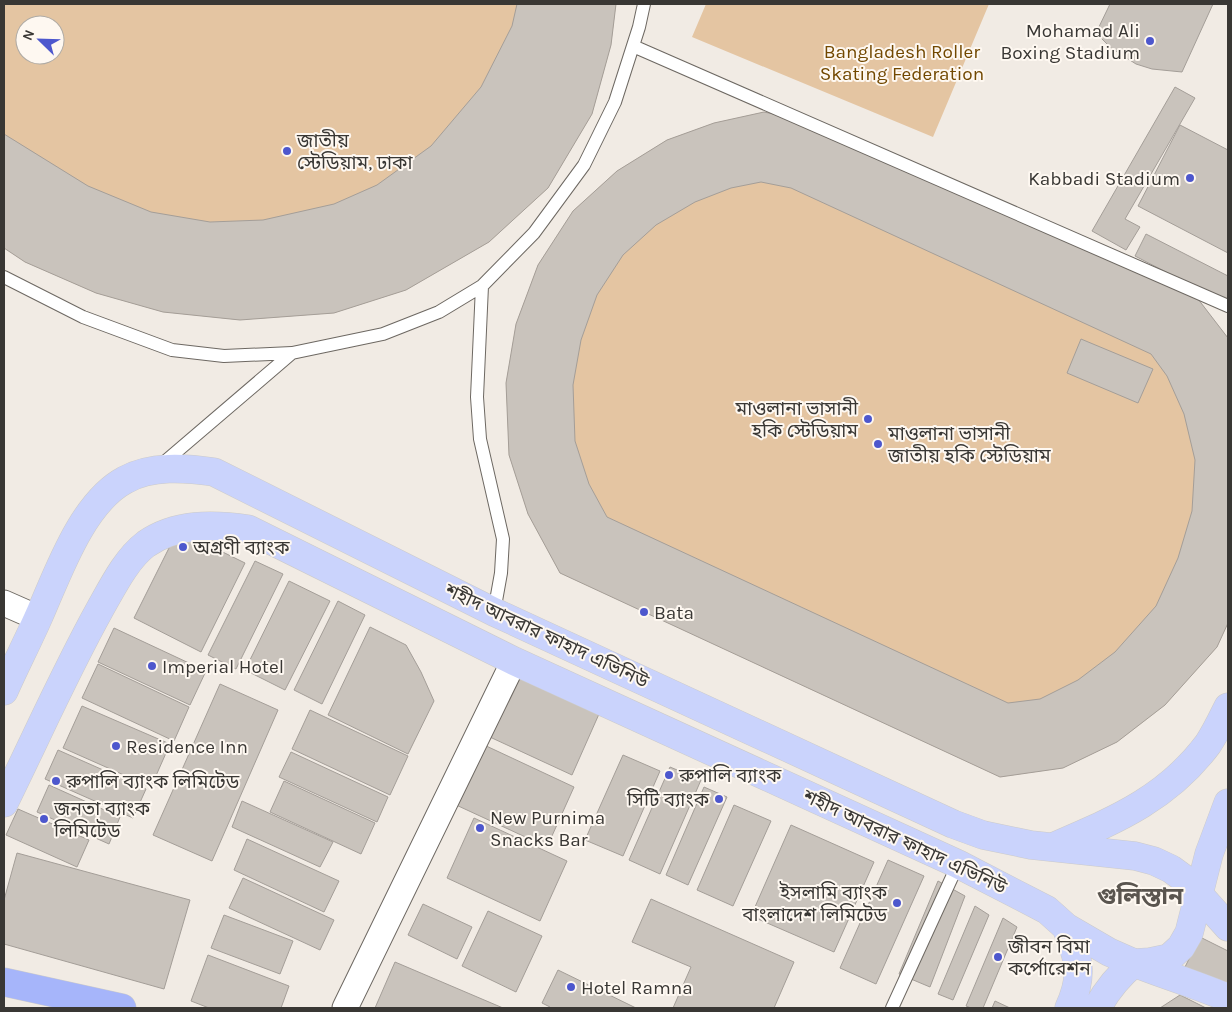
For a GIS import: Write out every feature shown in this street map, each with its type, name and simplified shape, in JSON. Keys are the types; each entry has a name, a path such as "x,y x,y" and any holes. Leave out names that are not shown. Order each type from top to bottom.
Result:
{"highway":[{"path":"4,982 122,1008"}],"main road":[{"name":"শহীদ আবরার ফাহাদ এভিনিউ","path":"4,692 74,540 94,507 110,489 126,479 154,471 193,469 214,472 494,612 953,824 983,835 1031,845 1055,846 1090,852 1135,856 1154,861 1171,869 1186,880 1228,927"},
{"name":"শহীদ আবরার ফাহাদ এভিনিউ","path":"4,803 88,630 128,563 144,545 174,530 208,525 248,529 514,661 958,864 1047,910 1066,927 1108,952 1166,976 1203,987 1228,998"},
{"path":"1055,846 1133,810 1164,790 1189,766 1208,743 1228,707"},
{"path":"1199,893 1209,854 1228,803"},
{"name":"শহীদ আবরার ফাহাদ এভিনিউ","path":"1134,963 1169,958 1181,947 1189,933 1199,893"},
{"path":"1066,927 1077,954 1079,976 1075,995 1069,1008"},
{"path":"1097,1008 1107,990 1134,963"}],"street":[{"path":"4,603 38,618"},
{"path":"344,1008 514,661"}],"lane":[{"path":"4,277 83,317 172,350 224,356 292,353 383,334 439,312 482,286 534,233 584,165 615,102 644,4"},
{"path":"633,46 1228,306"},
{"path":"482,286 476,397 480,439 503,539 502,573 494,612"},
{"path":"154,471 292,353"},
{"path":"892,1008 958,864"}],"green space":[{"name":"জাতীয় স্টেডিয়াম, ঢাকা","path":"4,4 616,4 611,45 592,114 548,188 489,242 406,290 334,313 240,320 163,312 96,293 25,262 4,248"},
{"name":"Bangladesh Roller Skating Federation","path":"706,4 989,4 933,137 692,37"},
{"name":"মাওলানা ভাসানী হকি স্টেডিয়াম","path":"764,112 816,123 1198,300 1228,338 1228,623 1217,647 1165,705 1117,742 1063,768 1000,777 560,573 528,514 509,455 506,383 516,324 538,265 573,211 617,171 667,140 714,123"}],"building":[{"path":"517,4 616,4 611,45 592,114 548,188 489,242 406,290 334,313 240,320 163,312 96,293 25,262 4,248 4,134 88,186 151,212 210,222 263,220 334,204 377,185 431,146 481,87 512,26"},
{"name":"Mohamad Ali Boxing Stadium","path":"1110,4 1213,4 1182,72 1152,69 1136,64 1111,48 1096,33"},
{"path":"1175,87 1195,98 1125,219 1140,227 1126,250 1092,231"},
{"path":"764,112 816,123 1198,299 1228,338 1228,623 1217,647 1165,705 1117,742 1063,768 1000,777 560,573 528,514 509,455 506,383 516,324 538,265 573,211 617,171 667,140 714,123","holes":["761,182 791,188 1151,354 1167,376 1184,414 1195,460 1192,511 1178,558 1156,606 1115,652 1078,680 1040,699 1008,703 607,517 589,484 575,441 573,385 581,340 597,295 623,255 656,225 695,202 731,188"]},
{"name":"Kabbadi Stadium","path":"1180,125 1228,150 1228,253 1138,206"},
{"path":"1146,234 1228,276 1228,304 1135,256"},
{"path":"1081,339 1153,369 1138,403 1067,373"},
{"path":"178,530 245,563 201,652 134,618"},
{"path":"255,561 283,574 236,669 208,655"},
{"path":"289,581 330,601 285,690 245,670"},
{"path":"338,601 365,615 322,704 294,690"},
{"path":"370,627 406,645 434,701 408,754 328,715"},
{"name":"Imperial Hotel","path":"114,628 206,671 190,705 98,662"},
{"name":"Imperial Hotel","path":"98,664 189,707 174,741 82,698"},
{"path":"506,672 599,714 572,775 479,732"},
{"path":"220,684 278,710 212,861 153,835"},
{"name":"Residence Inn","path":"82,706 170,744 151,787 63,748"},
{"path":"310,710 408,756 390,795 292,749"},
{"path":"482,744 574,787 547,847 454,804"},
{"path":"58,750 146,789 133,818 45,779"},
{"path":"291,752 388,797 377,822 279,777"},
{"path":"623,755 660,771 623,856 585,840"},
{"path":"670,767 701,780 660,874 629,860"},
{"path":"284,781 375,823 361,854 270,812"},
{"path":"49,785 120,817 109,844 37,812"},
{"path":"704,787 727,797 688,885 666,875"},
{"path":"242,801 333,842 320,867 232,827"},
{"path":"734,805 771,821 733,906 697,890"},
{"path":"18,809 89,840 77,867 6,835"},
{"path":"474,818 567,861 540,921 447,878"},
{"path":"791,825 874,862 834,952 751,916"},
{"path":"247,839 339,881 324,912 234,870"},
{"path":"17,853 190,900 164,989 4,944 4,900"},
{"path":"888,860 924,876 876,984 840,968"},
{"path":"243,878 334,920 320,950 229,908"},
{"path":"938,881 965,896 930,987 899,974"},
{"path":"651,899 794,962 774,1008 673,1008 691,967 632,942"},
{"path":"423,904 472,927 457,959 408,935"},
{"path":"975,906 989,915 953,1000 938,994"},
{"path":"488,911 542,936 516,992 462,966"},
{"path":"224,915 293,941 280,974 211,948"},
{"path":"1003,918 1017,927 983,1008 971,1008 966,1006"},
{"path":"1200,937 1228,951 1228,988 1185,967"},
{"path":"208,955 289,986 281,1008 209,1008 191,1001"},
{"path":"395,962 503,1008 375,1008"},
{"name":"Hotel Ramna","path":"558,970 636,1008 549,1008 542,1003"},
{"path":"1180,995 1206,1008 1160,1008"},
{"path":"995,1001 1010,1008 992,1008"}],"place":[{"name":"Mohamad Ali Boxing Stadium","path":"1150,41"},
{"name":"জাতীয় স্টেডিয়াম, ঢাকা","path":"287,151"},
{"name":"Kabbadi Stadium","path":"1190,178"},
{"name":"মাওলানা ভাসানী হকি স্টেডিয়াম","path":"868,419"},
{"name":"মাওলানা ভাসানী জাতীয় হকি স্টেডিয়াম","path":"878,444"},
{"name":"অগ্রণী ব্যাংক","path":"183,547"},
{"name":"Bata","path":"644,612"},
{"name":"Imperial Hotel","path":"152,666"},
{"name":"Residence Inn","path":"116,746"},
{"name":"রুপালি ব্যাংক","path":"669,775"},
{"name":"রুপালি ব্যাংক লিমিটেড","path":"56,781"},
{"name":"সিটি ব্যাংক","path":"719,799"},
{"name":"জনতা ব্যাংক লিমিটেড","path":"44,819"},
{"name":"New Purnima Snacks Bar","path":"480,828"},
{"name":"ইসলামি ব্যাংক বাংলাদেশ লিমিটেড","path":"897,903"},
{"name":"জীবন বিমা কর্পোরেশন","path":"998,957"},
{"name":"Hotel Ramna","path":"571,987"}],"district":[{"name":"গুলিস্তান","path":"1140,896"}]}
